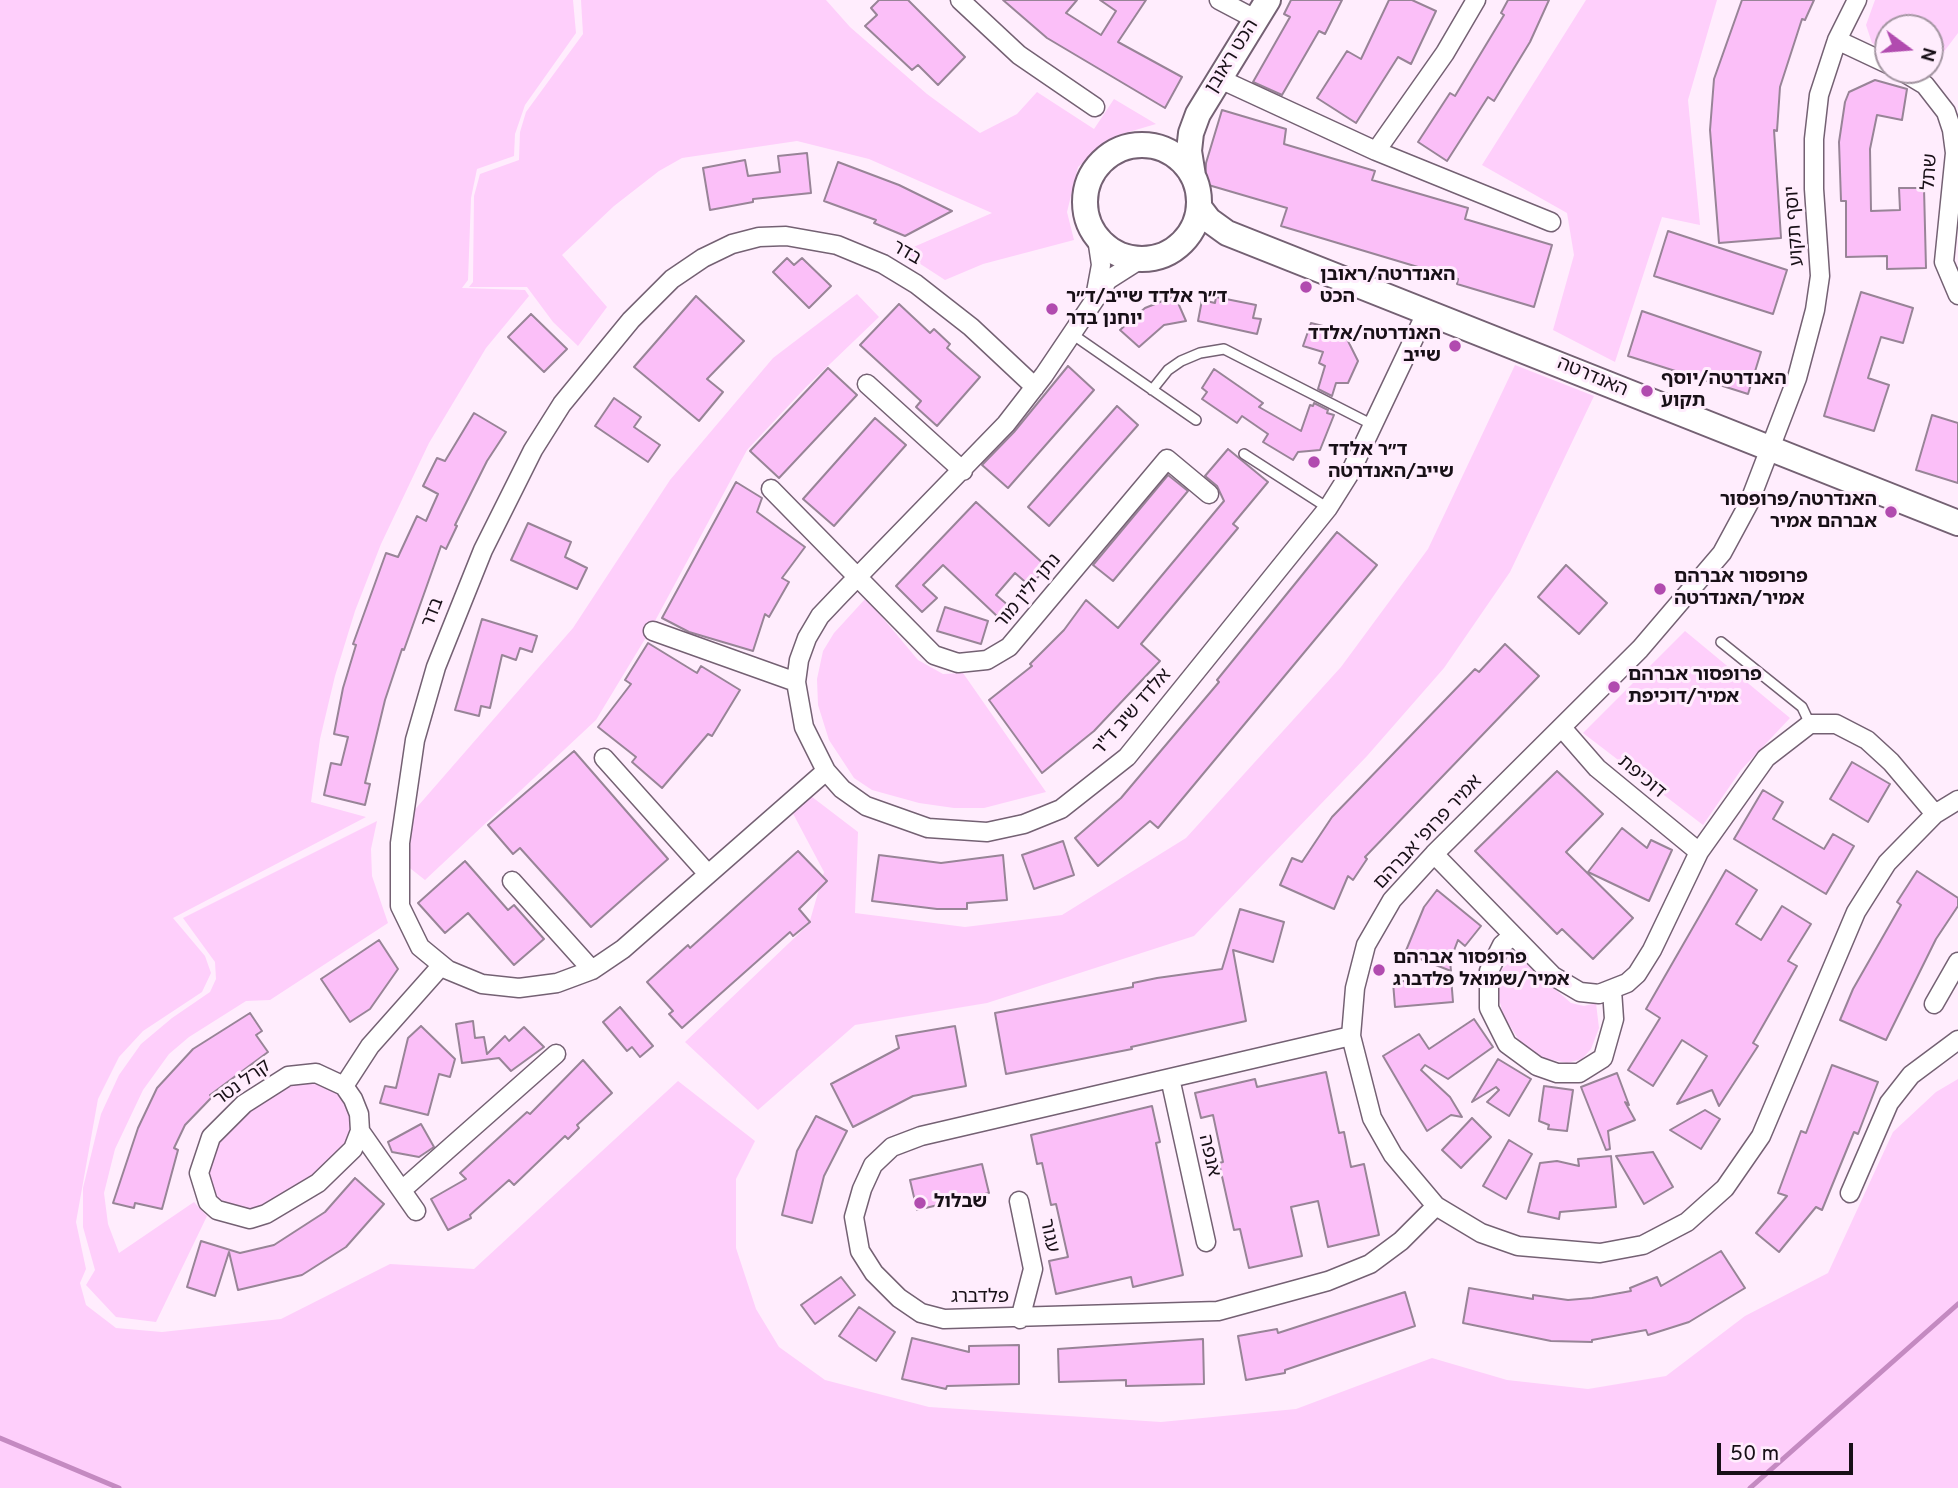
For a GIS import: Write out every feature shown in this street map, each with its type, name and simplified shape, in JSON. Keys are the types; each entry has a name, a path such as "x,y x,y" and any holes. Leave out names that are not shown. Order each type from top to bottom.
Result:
{"street":[{"path":"960,0 1020,55 1095,107"},
{"path":"1219,0 1263,10"},
{"path":"1376,152 1444,53 1476,0"},
{"name":"יוסף תקוע","path":"1770,450 1808,340 1821,276 1814,189 1814,139 1819,95 1837,40 1857,0"},
{"name":"הכט ראובן","path":"1193,177 1189,150 1191,133 1198,114 1263,10"},
{"path":"1837,40 1874,57"},
{"path":"1220,79 1376,152 1550,222"},
{"name":"שתל","path":"1922,84 1946,112 1952,130 1955,153 1944,262 1958,295"},
{"name":"הכט ראובן","path":"1149,145 1172,135 1198,114"},
{"path":"1149,145 1175,155 1193,177 1199,207 1188,236 1173,250 1155,258 1121,256 1097,238 1088,223 1086,189 1103,160 1117,150 1149,145"},
{"name":"האנדרטה","path":"1199,207 1227,233 1958,523"},
{"name":"האנדרטה","path":"1188,236 1227,233"},
{"name":"בדר","path":"826,771 622,949 592,970 557,983 519,988 482,984 442,965 420,947 400,906 397,870 410,765 436,667 482,550 533,450 595,361 672,279 703,258 732,244 759,237 786,236 837,245 883,264 916,284 971,327 1035,387"},
{"path":"1094,299 1101,265 1097,238"},
{"path":"1094,299 1114,275 1141,259"},
{"name":"אלדד שיב ד\"ר","path":"1094,299 1035,387 963,471 820,616 807,638 799,660 796,682 804,727 826,771 842,789 866,806 928,828 987,832 1024,824 1061,809 1128,757 1328,508 1350,473 1426,313"},
{"path":"867,384 963,471"},
{"name":"אמיר פרופ' אברהם","path":"1770,450 1749,503 1722,554 1640,649 1392,900 1366,945 1355,988 1351,1036 1372,1118 1393,1155 1436,1206 1481,1233 1506,1242 1559,1251 1600,1253 1643,1245 1687,1222 1725,1188 1761,1136 1856,912 1886,863 1935,814 1958,800"},
{"name":"נתן ילין מור","path":"858,576 937,657 958,663 987,660 1014,643 1167,459 1209,494"},
{"path":"771,489 858,576"},
{"path":"653,631 796,682"},
{"path":"1434,855 1567,987 1580,992 1599,994 1627,983 1637,974 1652,950 1699,852 1766,758 1810,724 1836,724 1867,740 1891,762 1935,814"},
{"name":"דוכיפת","path":"1563,729 1612,782 1699,852"},
{"path":"604,758 708,874"},
{"path":"512,881 592,970"},
{"path":"1513,935 1502,945 1489,971 1489,1008 1507,1044 1537,1066 1558,1073 1579,1073 1603,1058 1614,1019 1612,990"},
{"path":"1934,1004 1958,962"},
{"path":"416,1211 360,1131 359,1114 344,1086 370,1046 442,965"},
{"name":"פלדברג","path":"1351,1036 921,1136 892,1147 873,1165 854,1217 860,1251 874,1273 899,1298 921,1313 944,1319 1020,1319 1218,1311 1328,1281 1370,1264 1401,1241 1436,1206"},
{"path":"1850,1193 1888,1103 1911,1075 1958,1040"},
{"path":"402,1190 556,1054"},
{"name":"קרל נטר","path":"344,1086 316,1073 288,1076 244,1104 211,1137 202,1157 199,1173 208,1202 233,1216 250,1219 266,1214 317,1183 339,1166 353,1149 360,1131"},
{"name":"אנפה","path":"1170,1078 1206,1242"},
{"name":"עגור","path":"1019,1201 1033,1269 1020,1319"}],"lane":[{"path":"1072,334 1196,420"},
{"path":"1152,390 1168,370 1181,361 1200,353 1224,349 1373,425"},
{"path":"1244,454 1328,508"},
{"path":"1721,642 1801,707 1810,724"}],"shaded area":[{"path":"0,0 573,0 576,33 525,105 515,134 514,156 477,169 471,198 468,280 462,288 525,290 529,296 486,348 429,443 381,544 355,611 335,676 320,739 311,802 366,817 173,918 205,956 211,973 202,992 143,1031 119,1057 98,1099 76,1222 86,1269 80,1283 86,1305 116,1328 162,1332 281,1319 390,1264 474,1269 678,1081 755,1141 736,1179 736,1248 756,1309 779,1347 825,1380 929,1407 1161,1422 1296,1409 1432,1358 1507,1380 1588,1389 1666,1376 1745,1316 1828,1273 1893,1132 1936,1092 1958,1079 1958,1488 0,1488"},
{"path":"581,0 826,0 850,27 927,94 980,133 1017,114 1037,92 1094,129 1114,99 1156,124 1115,136 1078,167 1067,212 1074,240 983,264 945,280 902,252 992,213 869,159 797,141 682,158 659,171 614,206 562,255 607,307 578,346 553,322 527,287 469,287 473,282 474,196 480,174 519,160 520,132 526,112 583,34"},
{"path":"1586,0 1717,0 1688,100 1700,225 1662,217 1615,362 1553,330 1574,255 1567,213 1482,165"},
{"path":"1875,0 1958,0 1958,33 1944,52 1944,14 1874,14 1874,44 1866,25"},
{"path":"857,294 879,317 806,387 747,450 648,634 596,720 425,880 406,865 411,814 573,628 670,480 773,358"},
{"path":"1515,365 1594,396 1510,572 1444,668 1367,756 1194,936 987,1003 855,1025 758,1110 685,1042 809,924 824,872 789,806 803,790 858,832 855,913 965,927 1062,915 1186,838 1341,667 1428,549"},
{"path":"866,598 918,660 943,674 963,673 1046,792 984,808 954,808 919,803 872,790 854,778 829,740 818,705 817,679 823,651 834,633"},
{"path":"1685,631 1790,718 1741,770 1703,825 1583,733"},
{"path":"377,821 371,849 372,876 388,923 270,1000 246,1001 189,1037 169,1054 143,1090 115,1149 104,1193 108,1224 119,1253 194,1202 207,1216 156,1322 116,1317 86,1285 95,1270 83,1227 83,1188 101,1114 119,1075 141,1044 172,1018 210,992 216,979 215,962 183,918"},
{"path":"1517,956 1571,1003 1584,1006 1596,1003 1599,1028 1591,1049 1582,1059 1567,1063 1543,1058 1522,1045 1503,1015 1497,990 1502,969"},
{"path":"315,1080 339,1091 347,1103 353,1130 346,1146 313,1177 263,1207 249,1211 221,1204 214,1197 206,1173 217,1141 248,1109 291,1083"}],"building":[{"path":"879,0 908,0 965,57 938,85 918,65 912,70 865,26 877,15 871,8"},
{"path":"1003,0 1077,0 1066,13 1101,35 1116,11 1100,0 1146,0 1118,42 1182,77 1165,108 1047,38"},
{"path":"1291,0 1342,0 1325,34 1319,31 1282,95 1253,82 1290,17 1284,14"},
{"path":"1389,0 1412,0 1436,11 1411,64 1398,57 1356,123 1317,98 1347,51 1361,59"},
{"path":"1508,0 1549,0 1530,42 1494,101 1488,97 1447,161 1418,142 1450,93 1455,96 1504,15 1501,13"},
{"path":"1742,0 1814,0 1805,20 1802,19 1780,87 1777,131 1774,130 1781,238 1719,243 1710,130 1714,79"},
{"path":"1874,80 1874,84 1889,84 1907,89 1902,120 1877,115 1870,149 1871,211 1900,210 1899,188 1924,188 1926,268 1887,269 1887,256 1846,257 1846,201 1841,201 1839,142 1849,92"},
{"path":"1222,110 1286,129 1284,144 1375,171 1372,180 1468,208 1465,219 1552,245 1534,307 1457,284 1458,279 1281,226 1287,208 1205,184 1206,163"},
{"path":"807,153 811,193 753,199 753,202 710,210 703,168 745,160 748,176 780,172 778,156"},
{"path":"838,162 899,185 952,211 905,236 874,223 876,220 824,201"},
{"path":"1668,231 1787,270 1773,314 1654,276"},
{"path":"787,258 794,265 802,258 831,286 809,308 773,272"},
{"path":"1861,292 1913,308 1903,343 1881,337 1868,378 1889,385 1874,431 1824,416"},
{"path":"696,296 744,341 707,379 723,392 699,421 634,367"},
{"path":"1175,296 1186,321 1164,325 1139,347 1120,330 1145,308"},
{"path":"1216,297 1256,305 1253,318 1261,319 1257,334 1198,321 1202,300 1215,303"},
{"path":"899,304 930,333 934,329 950,344 947,348 980,377 937,426 916,407 921,401 860,345"},
{"path":"1642,311 1761,352 1748,394 1628,356"},
{"path":"531,314 567,349 544,372 508,337"},
{"path":"1311,323 1343,331 1358,361 1348,383 1336,383 1332,396 1318,389 1325,366 1319,363 1323,352 1303,346"},
{"path":"1068,366 1094,390 1008,488 982,465 1014,432"},
{"path":"828,368 857,395 779,478 750,451"},
{"path":"1214,369 1263,403 1259,407 1301,431 1310,405 1313,406 1314,403 1328,410 1327,413 1334,415 1320,450 1298,452 1293,460 1263,442 1268,434 1242,416 1237,423 1202,399 1207,392 1202,388"},
{"path":"614,398 641,417 634,427 660,445 648,462 595,426"},
{"path":"1117,406 1138,425 1049,526 1028,507"},
{"path":"474,413 506,432 487,461 446,549 441,546 404,650 402,649 385,700 365,783 370,784 365,805 324,795 331,763 341,765 348,737 334,734 343,688 356,645 353,644 386,553 398,557 417,516 426,521 438,494 423,486 437,458 445,461"},
{"path":"1932,415 1958,423 1958,483 1916,470"},
{"path":"875,418 906,445 834,526 803,499"},
{"path":"1228,449 1268,482 1233,524 1238,528 1141,644 1160,661 1094,731 1042,773 989,700 1032,666 1030,664 1064,630 1086,600 1118,628 1224,501 1217,486 1205,476"},
{"path":"1168,475 1188,491 1113,581 1093,565"},
{"path":"736,482 762,498 757,512 805,547 782,578 789,582 769,617 765,614 753,651 689,632 662,618"},
{"path":"976,502 1047,567 1030,586 1015,573 996,595 1009,606 999,618 943,565 923,585 937,598 922,612 896,586"},
{"path":"528,523 571,542 565,557 587,568 577,589 511,560"},
{"path":"1337,532 1377,565 1158,828 1150,821 1098,866 1075,838 1121,798 1219,682 1217,680"},
{"path":"1566,565 1607,603 1579,634 1538,597"},
{"path":"945,607 988,621 981,644 937,631"},
{"path":"482,619 537,636 532,652 520,648 516,660 502,655 490,708 481,706 479,716 455,710"},
{"path":"648,643 697,673 701,666 740,690 712,736 708,734 662,788 632,762 636,757 598,727 631,684 625,680"},
{"path":"1505,644 1539,676 1365,857 1367,859 1353,880 1348,876 1334,909 1280,885 1292,858 1302,862 1332,817 1475,669 1479,672"},
{"path":"574,751 668,859 591,927 520,848 513,854 488,825"},
{"path":"1852,762 1890,784 1868,822 1830,799"},
{"path":"1557,771 1603,814 1566,852 1633,918 1593,959 1562,929 1557,934 1475,851"},
{"path":"1763,790 1783,802 1773,819 1824,849 1833,834 1854,846 1826,894 1734,839"},
{"path":"1622,828 1647,848 1651,840 1672,850 1649,901 1588,872"},
{"path":"1063,841 1074,875 1034,889 1022,855"},
{"path":"798,851 827,881 799,909 810,922 793,936 790,932 682,1028 669,1014 673,1011 647,982 688,945 690,948"},
{"path":"879,855 941,863 1003,855 1007,900 967,903 967,909 937,909 872,901"},
{"path":"465,861 508,910 514,905 544,939 514,965 468,913 445,933 418,903"},
{"path":"1726,870 1757,890 1736,924 1761,940 1782,906 1811,924 1788,961 1797,966 1753,1043 1758,1046 1719,1106 1712,1090 1677,1104 1707,1056 1682,1040 1653,1086 1628,1070 1660,1018 1646,1009"},
{"path":"1917,871 1958,898 1958,906 1936,939 1886,1040 1840,1020 1853,989 1901,905 1897,902"},
{"path":"1437,890 1481,926 1465,946 1458,940 1450,961 1451,971 1405,953 1424,907"},
{"path":"1240,909 1284,922 1273,962 1233,950 1246,1021 1131,1047 1132,1049 1006,1074 995,1013 1133,987 1133,983 1157,978 1222,969"},
{"path":"379,940 398,969 370,1009 350,1022 321,979"},
{"path":"1451,977 1453,1002 1395,1007 1393,982"},
{"path":"620,1007 653,1046 640,1057 632,1047 627,1051 603,1022"},
{"path":"250,1013 262,1031 256,1035 268,1052 210,1095 212,1097 185,1125 174,1148 178,1150 162,1209 135,1203 134,1208 113,1203 138,1128 157,1088 193,1049"},
{"path":"1474,1019 1493,1047 1448,1079 1425,1065 1421,1070 1450,1097 1462,1117 1451,1115 1427,1131 1383,1056 1419,1034 1429,1049"},
{"path":"473,1021 475,1038 484,1037 487,1054 505,1036 509,1041 524,1027 544,1047 511,1071 499,1058 462,1063 456,1024"},
{"path":"421,1026 455,1059 450,1077 439,1074 428,1115 380,1103 385,1086 396,1088 408,1038"},
{"path":"955,1026 966,1086 913,1096 853,1127 831,1084 899,1048 896,1036"},
{"path":"1498,1059 1531,1079 1509,1116 1487,1102 1499,1090 1496,1087 1472,1102"},
{"path":"583,1060 612,1093 577,1125 579,1128 568,1139 565,1136 514,1185 509,1180 470,1215 471,1218 448,1230 431,1199 466,1179 460,1173 527,1112 530,1114"},
{"path":"1832,1065 1878,1082 1858,1134 1854,1132 1822,1210 1816,1207 1779,1252 1756,1233 1787,1196 1778,1193 1801,1131 1806,1133"},
{"path":"1326,1072 1339,1133 1344,1132 1351,1167 1364,1164 1379,1235 1328,1247 1318,1201 1291,1207 1302,1256 1249,1268 1240,1229 1234,1230 1219,1163 1223,1162 1213,1115 1201,1118 1195,1093 1255,1079 1257,1087"},
{"path":"1617,1073 1629,1105 1625,1102 1635,1120 1608,1131 1610,1149 1606,1150 1581,1087"},
{"path":"1544,1086 1573,1090 1567,1131 1548,1129 1549,1125 1539,1121"},
{"path":"1152,1106 1160,1142 1156,1143 1183,1275 1133,1287 1131,1277 1056,1294 1049,1261 1068,1257 1056,1204 1051,1205 1042,1163 1037,1164 1031,1135"},
{"path":"1705,1110 1720,1119 1701,1149 1670,1130"},
{"path":"816,1116 847,1131 824,1176 812,1223 782,1215 797,1151"},
{"path":"1472,1118 1491,1137 1461,1168 1442,1150"},
{"path":"421,1124 434,1147 419,1157 392,1152 388,1142"},
{"path":"1509,1140 1532,1154 1506,1199 1483,1186"},
{"path":"1653,1152 1673,1187 1644,1204 1616,1156"},
{"path":"1611,1156 1616,1207 1560,1212 1559,1219 1528,1212 1540,1163 1557,1161 1579,1166 1578,1159"},
{"path":"982,1164 989,1193 917,1210 910,1180"},
{"path":"355,1178 384,1204 346,1247 302,1275 238,1290 229,1252 215,1296 187,1287 201,1241 240,1253 274,1245 325,1212"},
{"path":"1721,1251 1745,1288 1689,1322 1648,1335 1646,1330 1592,1342 1551,1341 1463,1323 1469,1288 1533,1299 1533,1295 1568,1300 1592,1298 1631,1291 1630,1288 1657,1277 1661,1286"},
{"path":"841,1277 855,1295 815,1324 801,1305"},
{"path":"1405,1292 1415,1326 1285,1370 1285,1373 1246,1380 1238,1336 1277,1329 1278,1333"},
{"path":"859,1307 895,1332 876,1361 839,1336"},
{"path":"912,1338 969,1352 969,1346 1019,1345 1019,1384 947,1386 946,1389 902,1379"},
{"path":"1203,1339 1204,1384 1126,1386 1126,1380 1059,1382 1058,1349"}],"waterway":[{"path":"1750,1488 1958,1304"},
{"path":"0,1438 119,1488"}],"place":[{"name":"האנדרטה/ראובן הכט","path":"1306,287"},
{"name":"ד״ר אלדד שייב/ד״ר יוחנן בדר","path":"1052,309"},
{"name":"האנדרטה/אלדד שייב","path":"1455,346"},
{"name":"האנדרטה/יוסף תקוע","path":"1647,391"},
{"name":"ד״ר אלדד שייב/האנדרטה","path":"1314,462"},
{"name":"האנדרטה/פרופסור אברהם אמיר","path":"1891,512"},
{"name":"פרופסור אברהם אמיר/האנדרטה","path":"1660,589"},
{"name":"פרופסור אברהם אמיר/דוכיפת","path":"1614,687"},
{"name":"פרופסור אברהם אמיר/שמואל פלדברג","path":"1379,970"},
{"name":"שבלול","path":"920,1203"}]}
